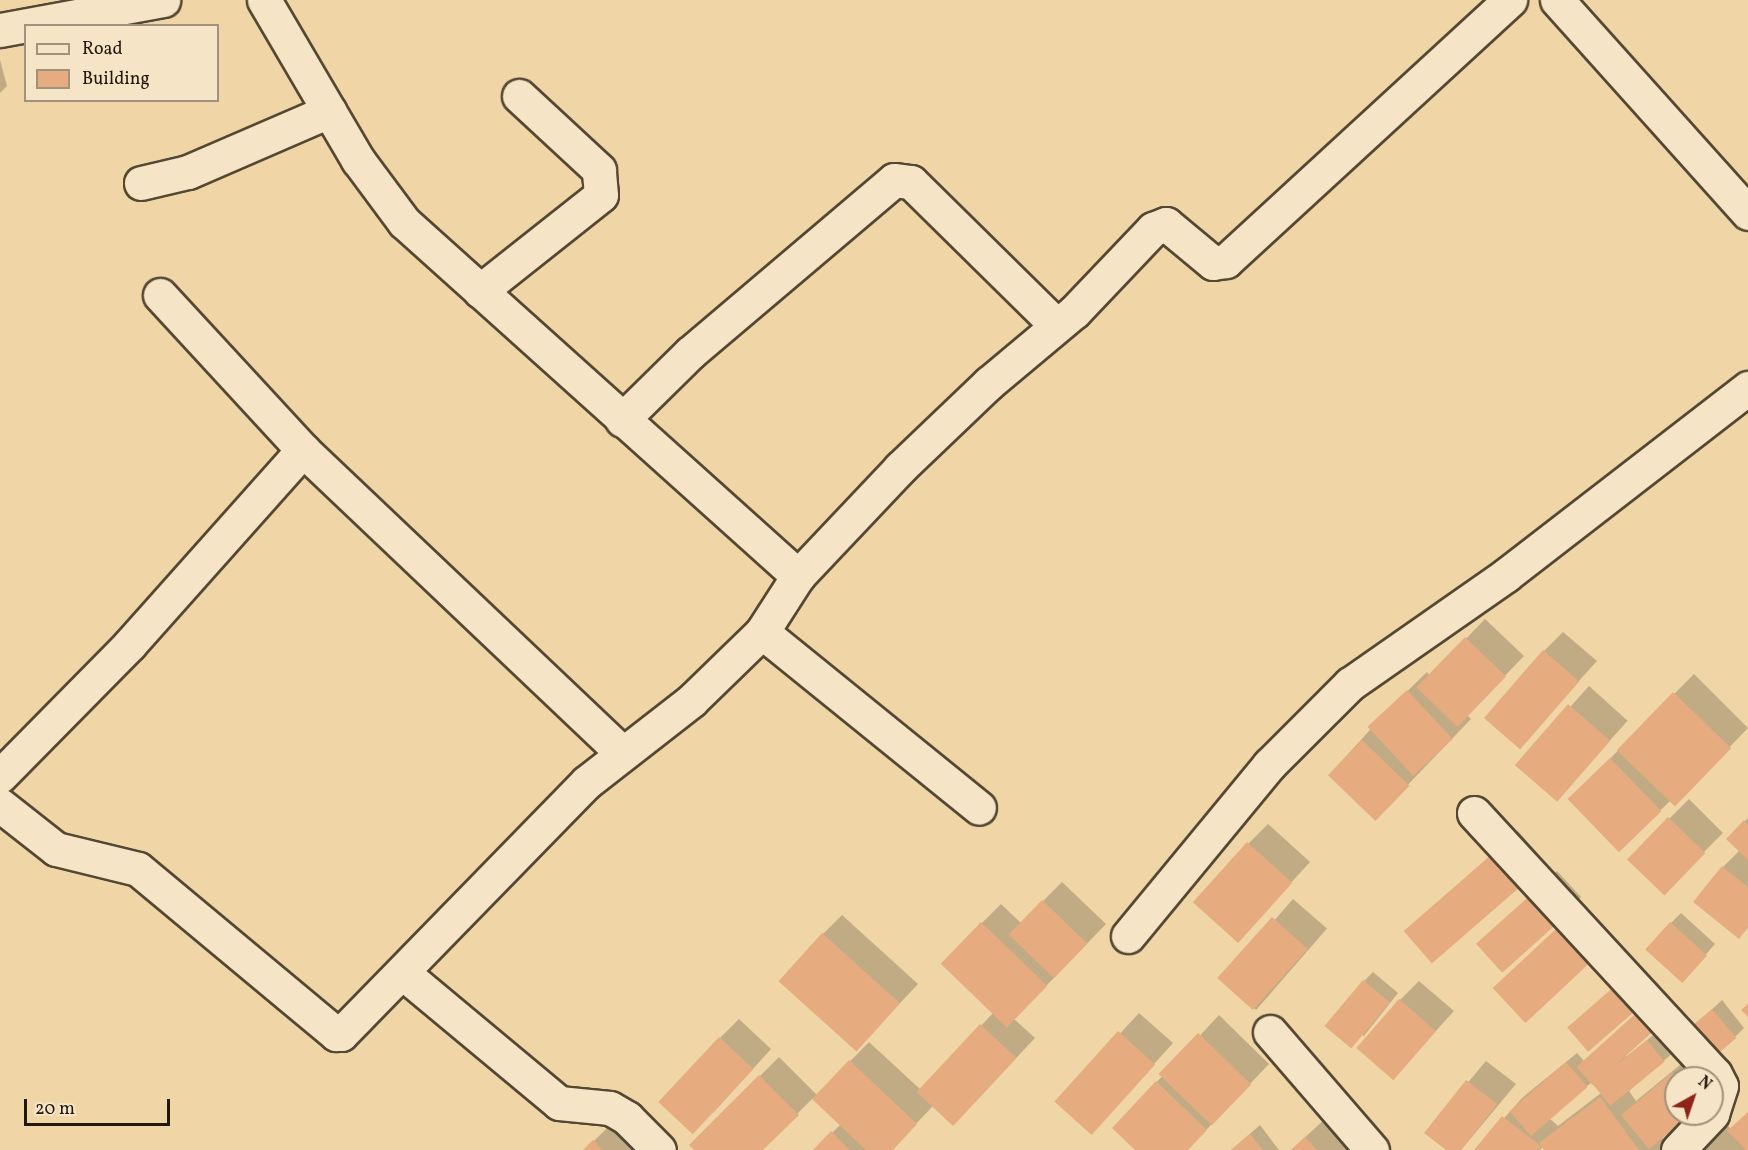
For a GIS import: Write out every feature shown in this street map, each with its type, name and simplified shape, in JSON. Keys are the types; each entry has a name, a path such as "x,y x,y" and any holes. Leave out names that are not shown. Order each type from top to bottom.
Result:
{"street":[{"path":"33,24 163,0"},
{"path":"264,0 358,160 404,222 798,576"},
{"path":"0,805 56,849 138,869 336,1034 345,1032 587,782 690,701 762,632 798,576 908,460 1055,324 1074,312 1159,225 1173,228 1217,265 1226,261 1510,0"},
{"path":"1557,0 1748,213"},
{"path":"0,30 24,26"},
{"path":"480,291 601,195 599,170 519,96"},
{"path":"141,183 188,172 329,111"},
{"path":"622,420 690,353 894,180 911,182 1055,324"},
{"path":"160,295 303,450 622,753"},
{"path":"1128,936 1269,765 1350,684 1506,575 1748,388"},
{"path":"0,776 130,644 303,450"},
{"path":"762,632 979,808"},
{"path":"1474,813 1708,1066"},
{"path":"403,973 559,1103 610,1108 627,1118 659,1150"},
{"path":"1270,1032 1372,1150"},
{"path":"1678,1150 1701,1126"}],"building":[{"path":"1465,637 1506,677 1457,727 1416,687"},
{"path":"1543,650 1579,681 1520,749 1484,718"},
{"path":"1407,690 1453,739 1413,776 1368,727"},
{"path":"1673,692 1731,748 1675,807 1617,750"},
{"path":"1568,704 1610,741 1557,802 1515,765"},
{"path":"1362,740 1409,786 1375,821 1328,775"},
{"path":"1610,758 1661,811 1619,852 1568,799"},
{"path":"1668,817 1705,853 1664,896 1627,859"},
{"path":"1744,820 1748,825 1748,860 1726,839"},
{"path":"1247,842 1292,883 1238,943 1193,902"},
{"path":"1498,849 1526,881 1432,963 1404,931"},
{"path":"1722,866 1748,887 1748,927 1739,939 1693,902"},
{"path":"1537,889 1563,918 1502,973 1476,944"},
{"path":"1042,900 1087,944 1054,978 1009,935"},
{"path":"1272,917 1308,949 1253,1010 1217,978"},
{"path":"981,922 1047,986 1007,1028 941,964"},
{"path":"1670,922 1707,955 1682,983 1645,949"},
{"path":"1557,928 1590,963 1525,1023 1493,988"},
{"path":"822,933 900,1003 857,1052 779,981"},
{"path":"1623,979 1644,1003 1588,1052 1567,1028"},
{"path":"1363,980 1390,1002 1351,1048 1324,1026"},
{"path":"1399,999 1436,1031 1393,1080 1356,1048"},
{"path":"1748,1004 1748,1017 1741,1010"},
{"path":"1644,1006 1661,1025 1593,1085 1576,1067"},
{"path":"1712,1009 1736,1038 1717,1055 1692,1026"},
{"path":"980,1024 1017,1058 953,1126 917,1092"},
{"path":"1118,1031 1155,1064 1092,1135 1054,1102"},
{"path":"1198,1033 1251,1084 1212,1125 1158,1074"},
{"path":"719,1037 753,1069 693,1134 658,1102"},
{"path":"1647,1040 1665,1062 1610,1106 1593,1084"},
{"path":"849,1060 917,1124 893,1150 866,1150 812,1099"},
{"path":"1566,1062 1588,1087 1531,1136 1509,1111"},
{"path":"759,1075 799,1115 763,1150 694,1150 689,1145"},
{"path":"1466,1080 1497,1104 1461,1150 1446,1150 1424,1133"},
{"path":"1664,1080 1664,1126 1677,1126 1649,1149 1621,1115"},
{"path":"1156,1081 1207,1130 1188,1150 1135,1150 1112,1128"},
{"path":"1600,1097 1639,1150 1544,1150 1539,1143"},
{"path":"1748,1112 1748,1150 1746,1150 1727,1131"},
{"path":"1502,1116 1541,1146 1538,1150 1474,1150"},
{"path":"831,1131 850,1150 813,1150"},
{"path":"1250,1134 1263,1150 1231,1150"},
{"path":"1305,1137 1317,1150 1291,1150"},
{"path":"593,1140 603,1150 583,1150"}]}
